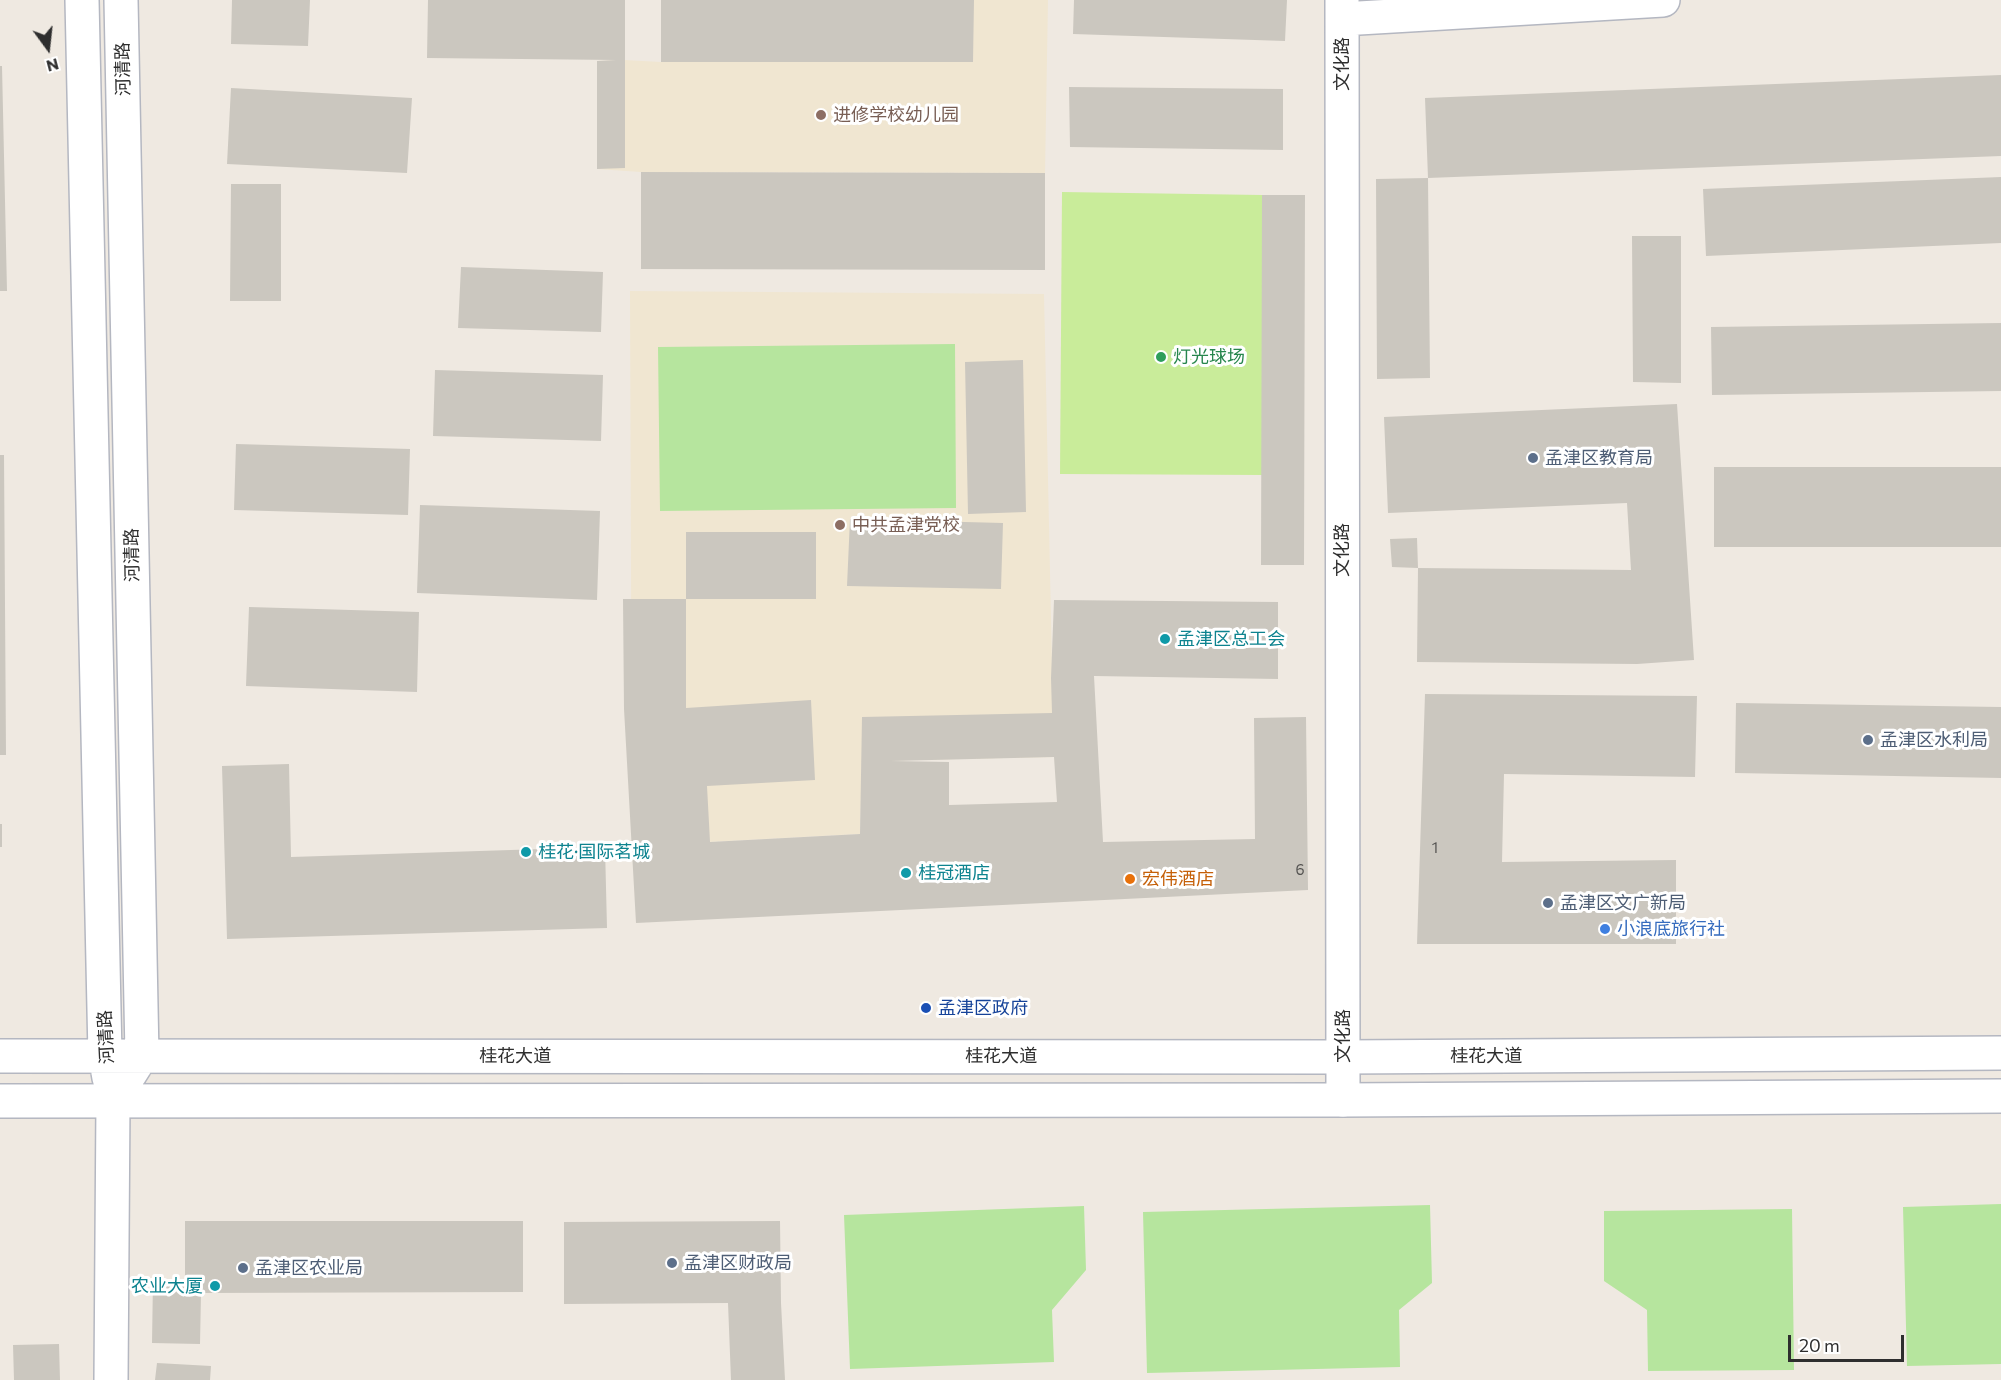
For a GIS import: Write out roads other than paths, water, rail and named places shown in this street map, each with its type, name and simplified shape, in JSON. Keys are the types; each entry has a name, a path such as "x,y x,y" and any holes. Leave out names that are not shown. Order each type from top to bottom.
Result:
{"main road":[{"name":"河清路","path":"82,0 105,1055 113,1101 111,1380"},
{"name":"河清路","path":"113,1101 142,1055 122,0"},
{"path":"1342,9 1663,0"},
{"name":"文化路","path":"1342,9 1343,1100"},
{"name":"桂花大道","path":"0,1056 1343,1057 2001,1053"},
{"path":"0,1101 1343,1100 2001,1096"}],"place":[{"name":"进修学校幼儿园","path":"821,115"},
{"name":"灯光球场","path":"1161,357"},
{"name":"孟津区教育局","path":"1533,458"},
{"name":"中共孟津党校","path":"840,525"},
{"name":"孟津区总工会","path":"1165,639"},
{"name":"孟津区水利局","path":"1868,740"},
{"name":"桂花·国际茗城","path":"526,852"},
{"name":"桂冠酒店","path":"906,873"},
{"name":"宏伟酒店","path":"1130,879"},
{"name":"孟津区文广新局","path":"1548,903"},
{"name":"小浪底旅行社","path":"1605,929"},
{"name":"孟津区政府","path":"926,1008"},
{"name":"孟津区财政局","path":"672,1263"},
{"name":"孟津区农业局","path":"243,1268"},
{"name":"农业大厦","path":"215,1286"}]}
